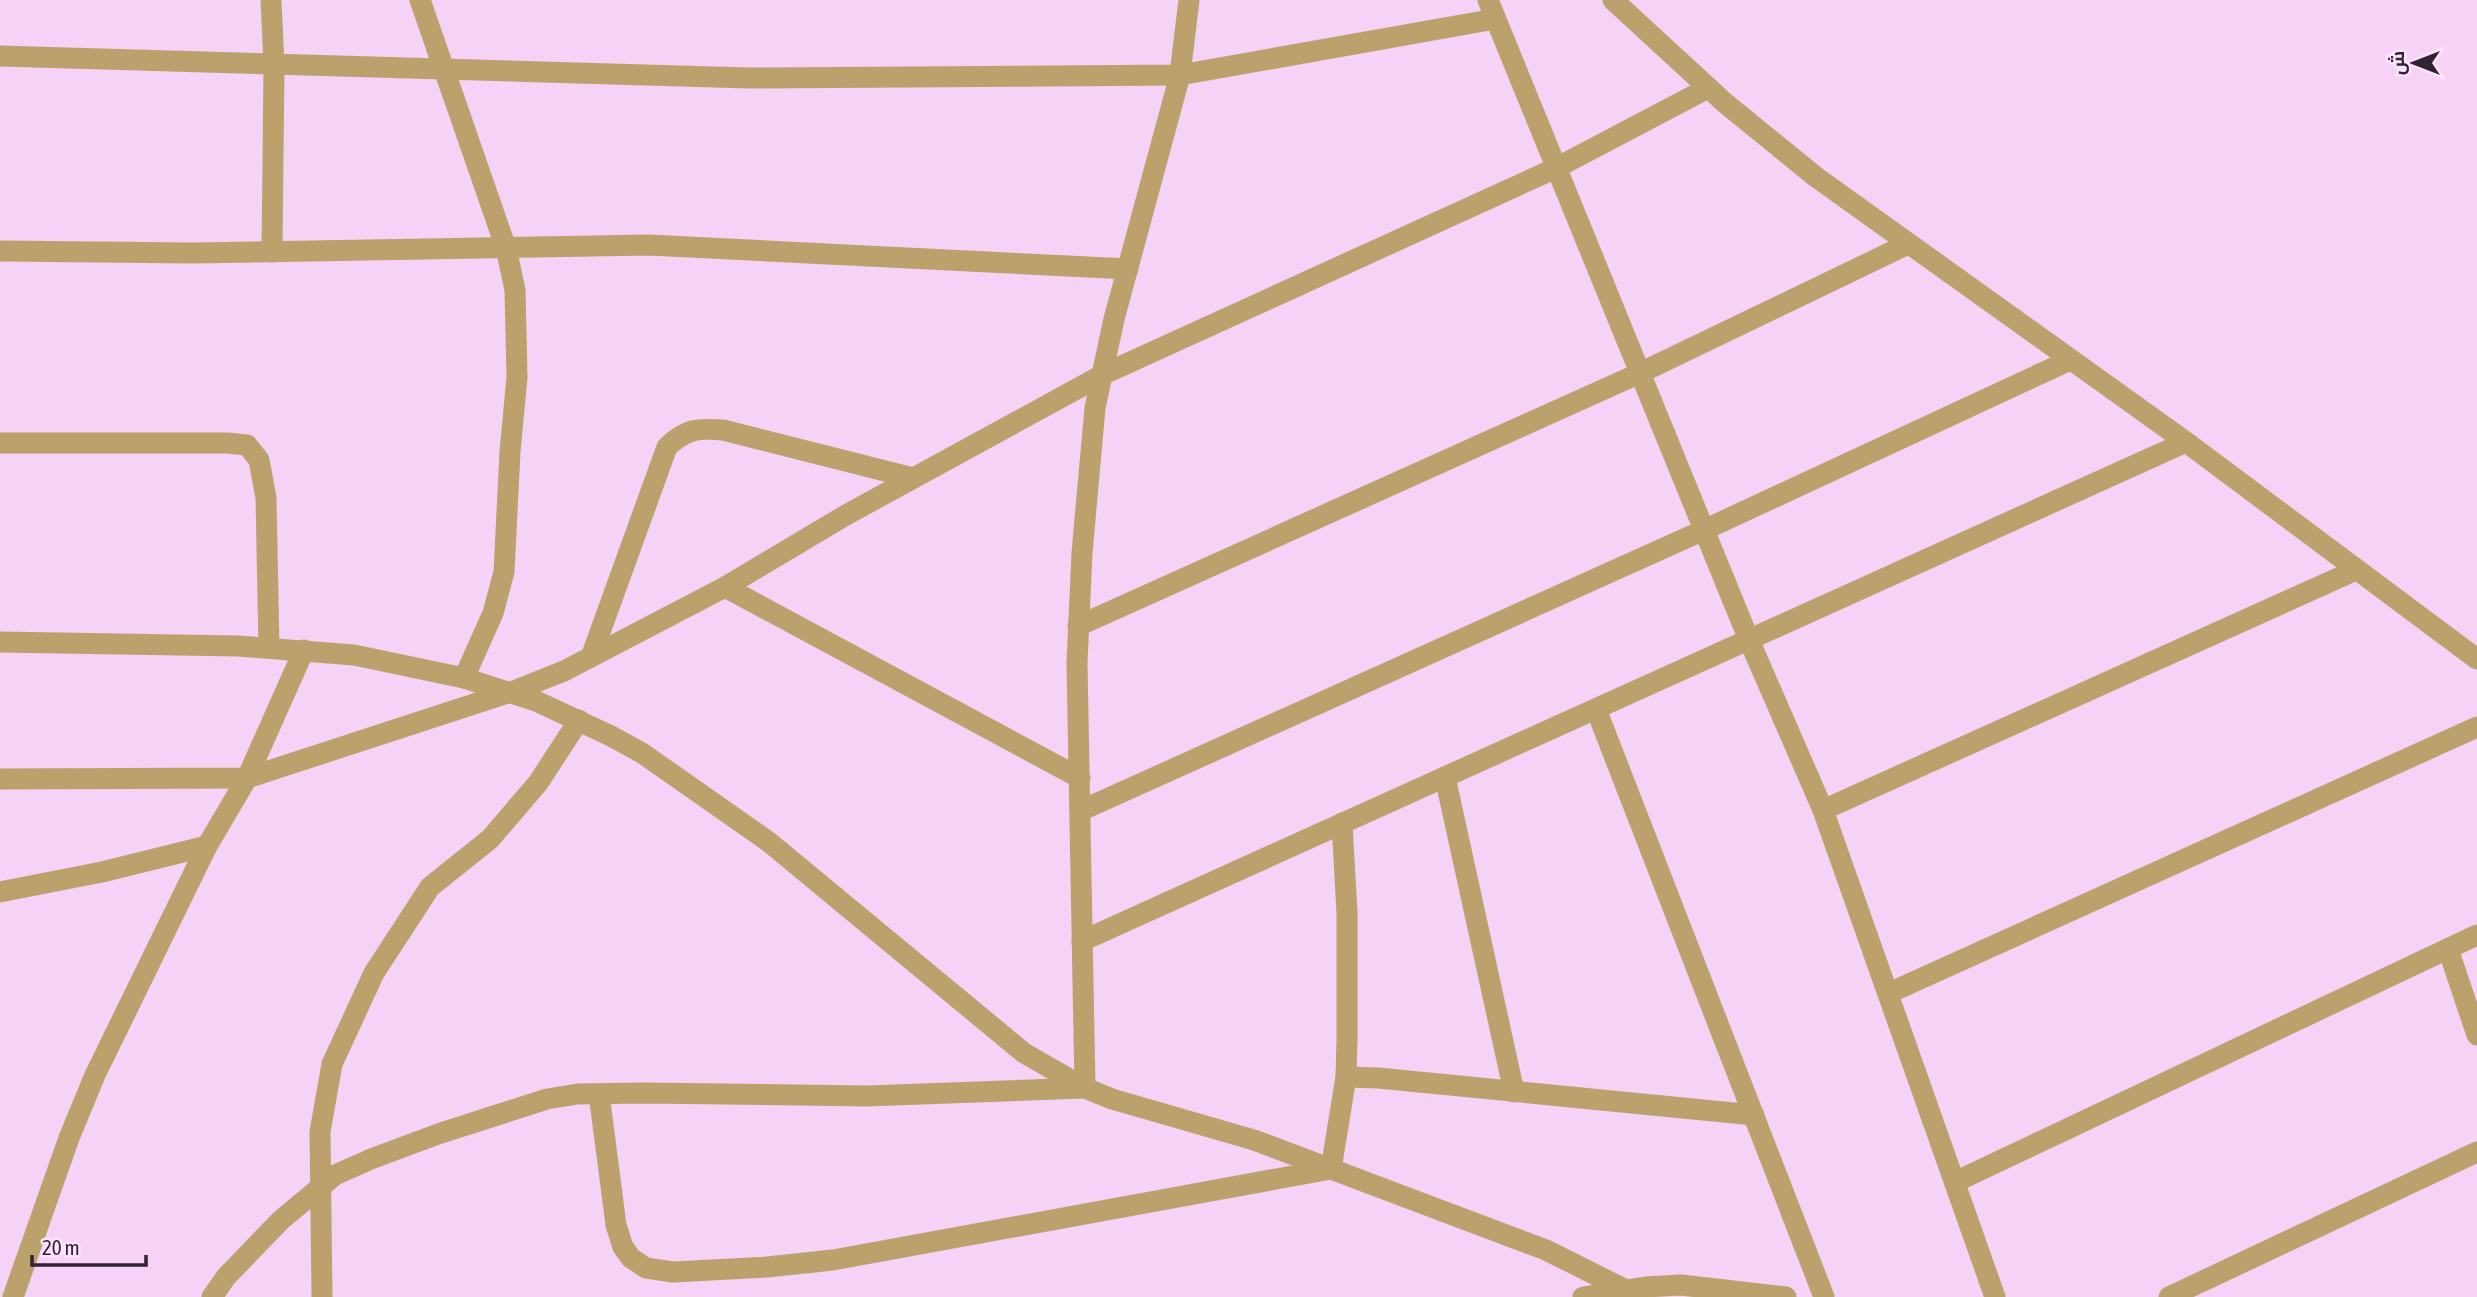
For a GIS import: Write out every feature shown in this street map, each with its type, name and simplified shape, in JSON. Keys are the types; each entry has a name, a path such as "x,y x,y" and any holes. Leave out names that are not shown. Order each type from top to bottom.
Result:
{"street":[{"path":"271,0 274,65 272,252"},
{"path":"420,0 506,248 515,290 517,377 504,572 493,613 464,678"},
{"path":"1085,1088 1078,626 1095,408 1114,319 1180,75 1189,0"},
{"path":"1613,0 1707,88 1816,177 2186,442 2477,659"},
{"path":"0,56 749,78 1180,75 1492,10 1749,640 1823,810 1996,1297"},
{"path":"0,779 247,778 511,692 564,671 725,587 846,515 1104,374 1556,167 1707,88"},
{"path":"1078,626 1640,373 1908,244"},
{"path":"0,251 272,252 649,245 1128,269"},
{"path":"1080,811 1704,530 2070,359"},
{"path":"591,657 667,447 680,435 700,428 723,430 913,478"},
{"path":"1082,941 2186,442"},
{"path":"0,443 247,445 259,460 265,487 269,648"},
{"path":"1823,810 2356,570"},
{"path":"725,587 1080,778"},
{"path":"0,642 269,648 354,654 464,678 511,692 579,720 642,753 769,842 1024,1053 1085,1088 1112,1099 1254,1140 1546,1250 1626,1290"},
{"path":"13,1297 69,1138 95,1075 207,846 247,778 304,650"},
{"path":"1596,709 1824,1297"},
{"path":"322,1297 320,1132 332,1064 374,972 430,887 490,839 538,783 579,720"},
{"path":"1889,993 2477,727"},
{"path":"1445,777 1514,1092"},
{"path":"1331,1169 1346,1077 1347,913 1342,823"},
{"path":"0,892 102,872 207,846"},
{"path":"1955,1182 2477,935"},
{"path":"2448,949 2477,1035"},
{"path":"1346,1077 1754,1115"},
{"path":"212,1297 245,1257 281,1220 335,1175 438,1134 547,1099 599,1094 867,1096 1085,1088"},
{"path":"599,1094 616,1225 623,1247 631,1258 646,1268 673,1272 833,1260 1331,1169"},
{"path":"2169,1297 2477,1152"},
{"path":"1583,1297 1626,1290 1669,1292 1681,1285 1786,1297"}]}
